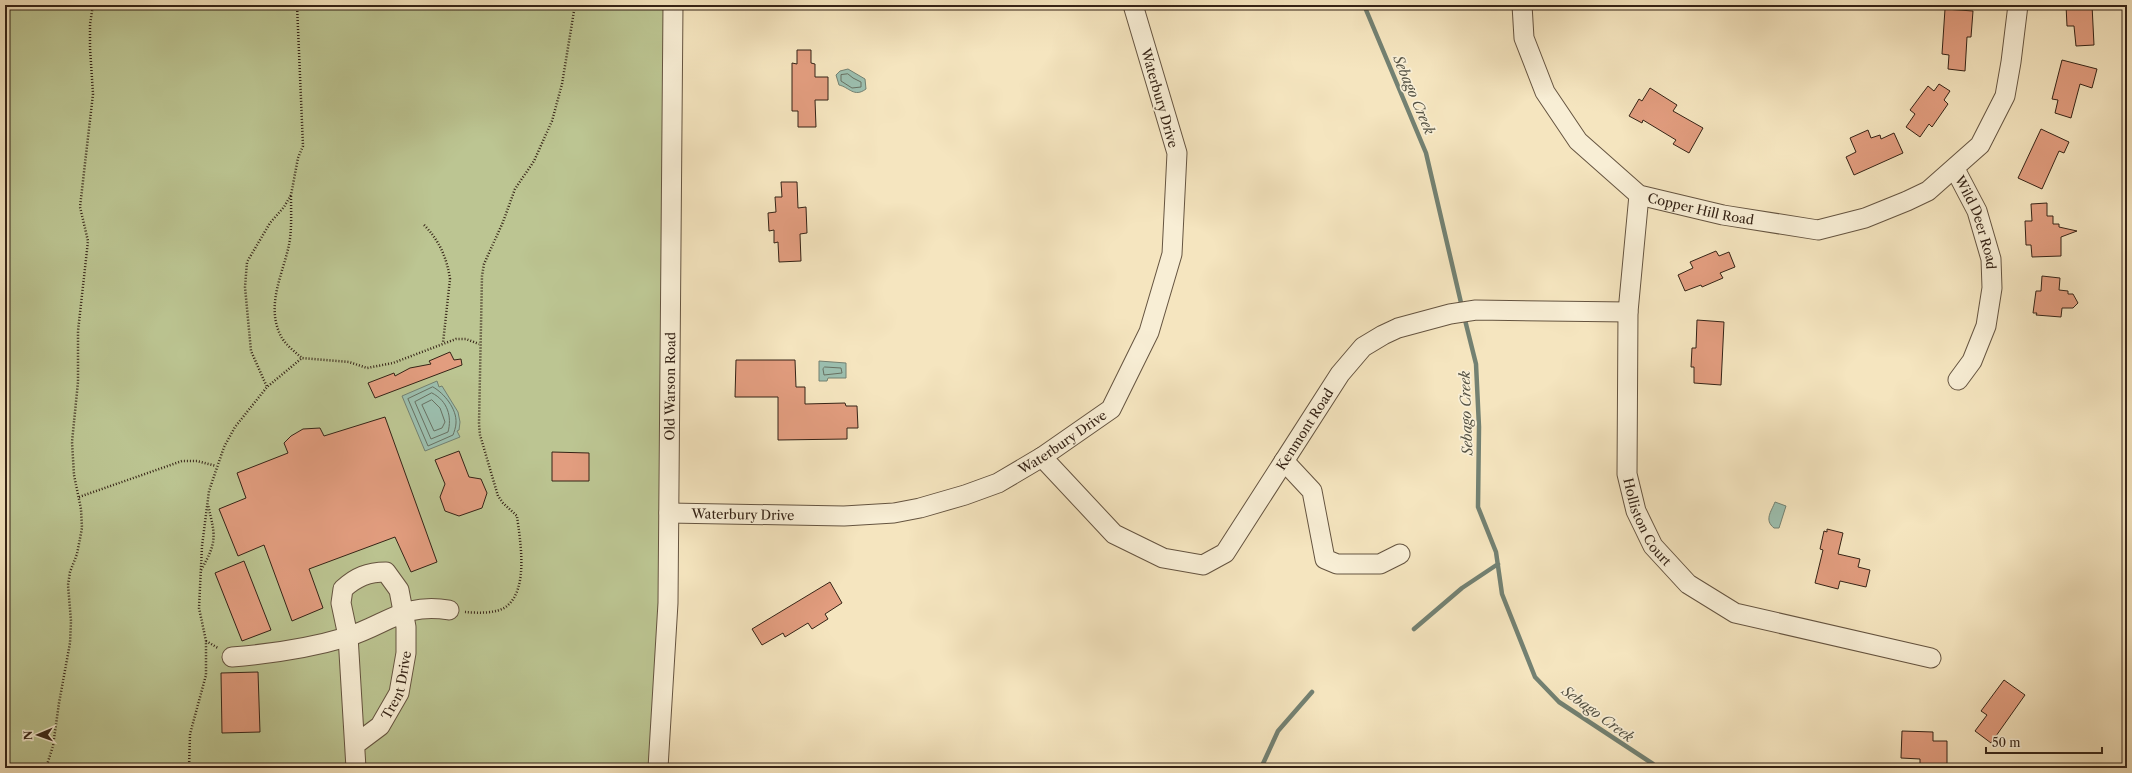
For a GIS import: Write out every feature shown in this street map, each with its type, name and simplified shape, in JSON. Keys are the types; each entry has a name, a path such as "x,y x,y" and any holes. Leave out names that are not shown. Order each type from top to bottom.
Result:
{"street":[{"name":"Old Warson Road","path":"658,768 668,603 673,5"},
{"name":"Waterbury Drive","path":"669,513 844,516 894,513 965,495 998,483 1042,457 1111,409 1149,332 1172,254 1177,153 1132,5"},
{"name":"Copper Hill Road","path":"1522,5 1524,38 1545,92 1578,141 1639,195 1723,215 1818,230 1865,218 1907,201 1928,191 1955,169"},
{"name":"Wild Deer Road","path":"1958,380 1972,361 1986,326 1992,288 1991,259 1977,211 1955,169 1980,145 2005,96 2018,5"},
{"name":"Holliston Court","path":"1639,195 1628,312 1626,474 1636,511 1653,546 1688,584 1735,613 1931,658"},
{"name":"Kenmont Road","path":"1042,457 1114,534 1163,558 1202,565 1225,553 1340,374 1363,347 1398,328 1450,314 1476,310 1628,312"},
{"path":"1284,461 1312,491 1325,559 1337,564 1380,564 1400,554"},
{"name":"Trent Drive","path":"348,636 342,603 342,589 352,580 370,572 386,572 399,590 403,612 406,653 399,692 380,726 356,744"},
{"path":"232,657 266,654 348,636 403,612 420,608 449,610"},
{"path":"348,636 356,744 356,768"}],"path":[{"path":"46,768 54,746 59,703 70,644 71,622 68,585 70,572 77,554 82,528 81,509 74,475 72,442 78,382 78,331 88,241 80,207 93,94 90,24 93,5"},
{"path":"297,5 304,136 291,195 289,245 276,286 275,311 279,332 288,346 302,358 349,362 368,368 393,363 443,343 462,338 480,344"},
{"path":"449,610 484,613 507,606 515,596 520,582 521,552 517,516 498,496 480,435 480,344 484,264 504,222 515,189 537,156 552,121 562,84 575,5"},
{"path":"267,387 252,351 245,287 247,262 270,224 284,207 291,195"},
{"path":"424,225 439,244 449,269 450,279 443,343"},
{"path":"189,768 190,734 206,675 206,641 199,608 200,570 207,503 216,466 235,427 267,387 302,358"},
{"path":"79,497 182,461 198,461 216,466"},
{"path":"200,570 212,546 215,532 207,503"}],"green space":[{"path":"5,5 664,5 661,557 651,768 5,768"}],"water":[{"path":"848,69 865,79 866,89 855,92 839,85 836,75 840,71"},
{"path":"819,361 846,363 846,378 828,378 827,381 819,381"},
{"path":"437,381 439,387 442,386 458,412 460,422 459,430 457,431 460,437 425,451 402,396"},
{"path":"1775,502 1786,506 1779,528 1774,528 1769,522 1769,516"}],"building":[{"path":"2066,5 2092,5 2094,45 2076,46 2074,26 2067,26"},
{"path":"1945,9 1973,11 1971,37 1967,37 1965,71 1948,69 1949,55 1942,54"},
{"path":"797,50 811,50 811,63 815,64 815,77 828,77 828,100 815,100 816,127 798,127 798,111 792,111 792,63 797,64"},
{"path":"2062,60 2097,69 2092,88 2080,84 2071,118 2055,113 2058,100 2052,99"},
{"path":"1939,84 1950,91 1944,100 1948,104 1932,127 1929,124 1920,137 1906,127 1915,114 1910,110 1928,86 1934,91"},
{"path":"1650,88 1677,105 1673,111 1703,128 1689,153 1673,144 1676,140 1643,120 1642,123 1629,116 1639,99 1642,101"},
{"path":"2041,129 2069,142 2064,153 2059,151 2042,189 2018,178"},
{"path":"1868,130 1871,138 1880,135 1881,139 1894,133 1903,153 1854,175 1846,157 1856,152 1850,138"},
{"path":"781,182 797,182 798,208 806,207 807,233 800,234 801,261 779,262 778,242 774,243 774,230 769,231 768,213 776,212 775,197 782,197"},
{"path":"2047,203 2047,216 2053,216 2053,224 2059,224 2059,227 2077,231 2061,237 2061,256 2032,257 2031,245 2026,245 2025,221 2032,221 2031,204"},
{"path":"1716,251 1719,256 1729,252 1735,267 1720,273 1723,278 1702,287 1701,285 1685,291 1678,275 1693,268 1690,262"},
{"path":"2042,276 2060,278 2059,290 2068,291 2068,294 2073,294 2078,303 2073,308 2062,308 2061,317 2036,315 2037,313 2033,313 2036,291 2041,291"},
{"path":"1697,320 1724,322 1721,385 1694,383 1694,367 1691,367 1692,348 1696,348"},
{"path":"450,352 454,360 461,359 462,365 375,398 368,383 394,373 395,376 410,368 431,364 429,361"},
{"path":"736,360 795,360 796,387 805,387 805,404 845,403 846,406 857,406 858,428 847,428 847,439 778,440 778,397 735,397"},
{"path":"385,417 437,562 411,572 395,537 309,569 323,608 292,621 264,545 238,556 219,509 246,498 237,473 288,453 284,443 291,436 303,429 320,428 324,436"},
{"path":"459,451 469,477 481,479 487,493 482,508 459,516 445,511 440,497 445,484 435,460"},
{"path":"552,452 589,453 589,481 552,481"},
{"path":"1827,529 1843,533 1838,554 1860,559 1858,567 1870,570 1866,587 1840,581 1838,589 1815,583 1823,550 1820,549 1824,531 1827,532"},
{"path":"244,561 271,630 242,641 215,573"},
{"path":"830,582 842,603 825,614 828,619 812,629 808,623 785,637 783,633 762,645 752,629"},
{"path":"258,672 260,732 222,733 221,673"},
{"path":"2004,680 2025,695 1991,743 1975,731 1987,715 1981,711"},
{"path":"1902,731 1933,732 1933,741 1947,741 1947,768 1930,768 1930,764 1920,764 1920,759 1901,758"}],"waterway":[{"name":"Sebago Creek","path":"1364,5 1426,153 1462,307"},
{"name":"Sebago Creek","path":"1464,316 1476,364 1479,427 1478,507 1496,552 1502,594 1535,677 1559,702 1653,764 1656,768"},
{"path":"1414,629 1462,588 1498,564"},
{"path":"1261,768 1278,731 1312,692"}]}
